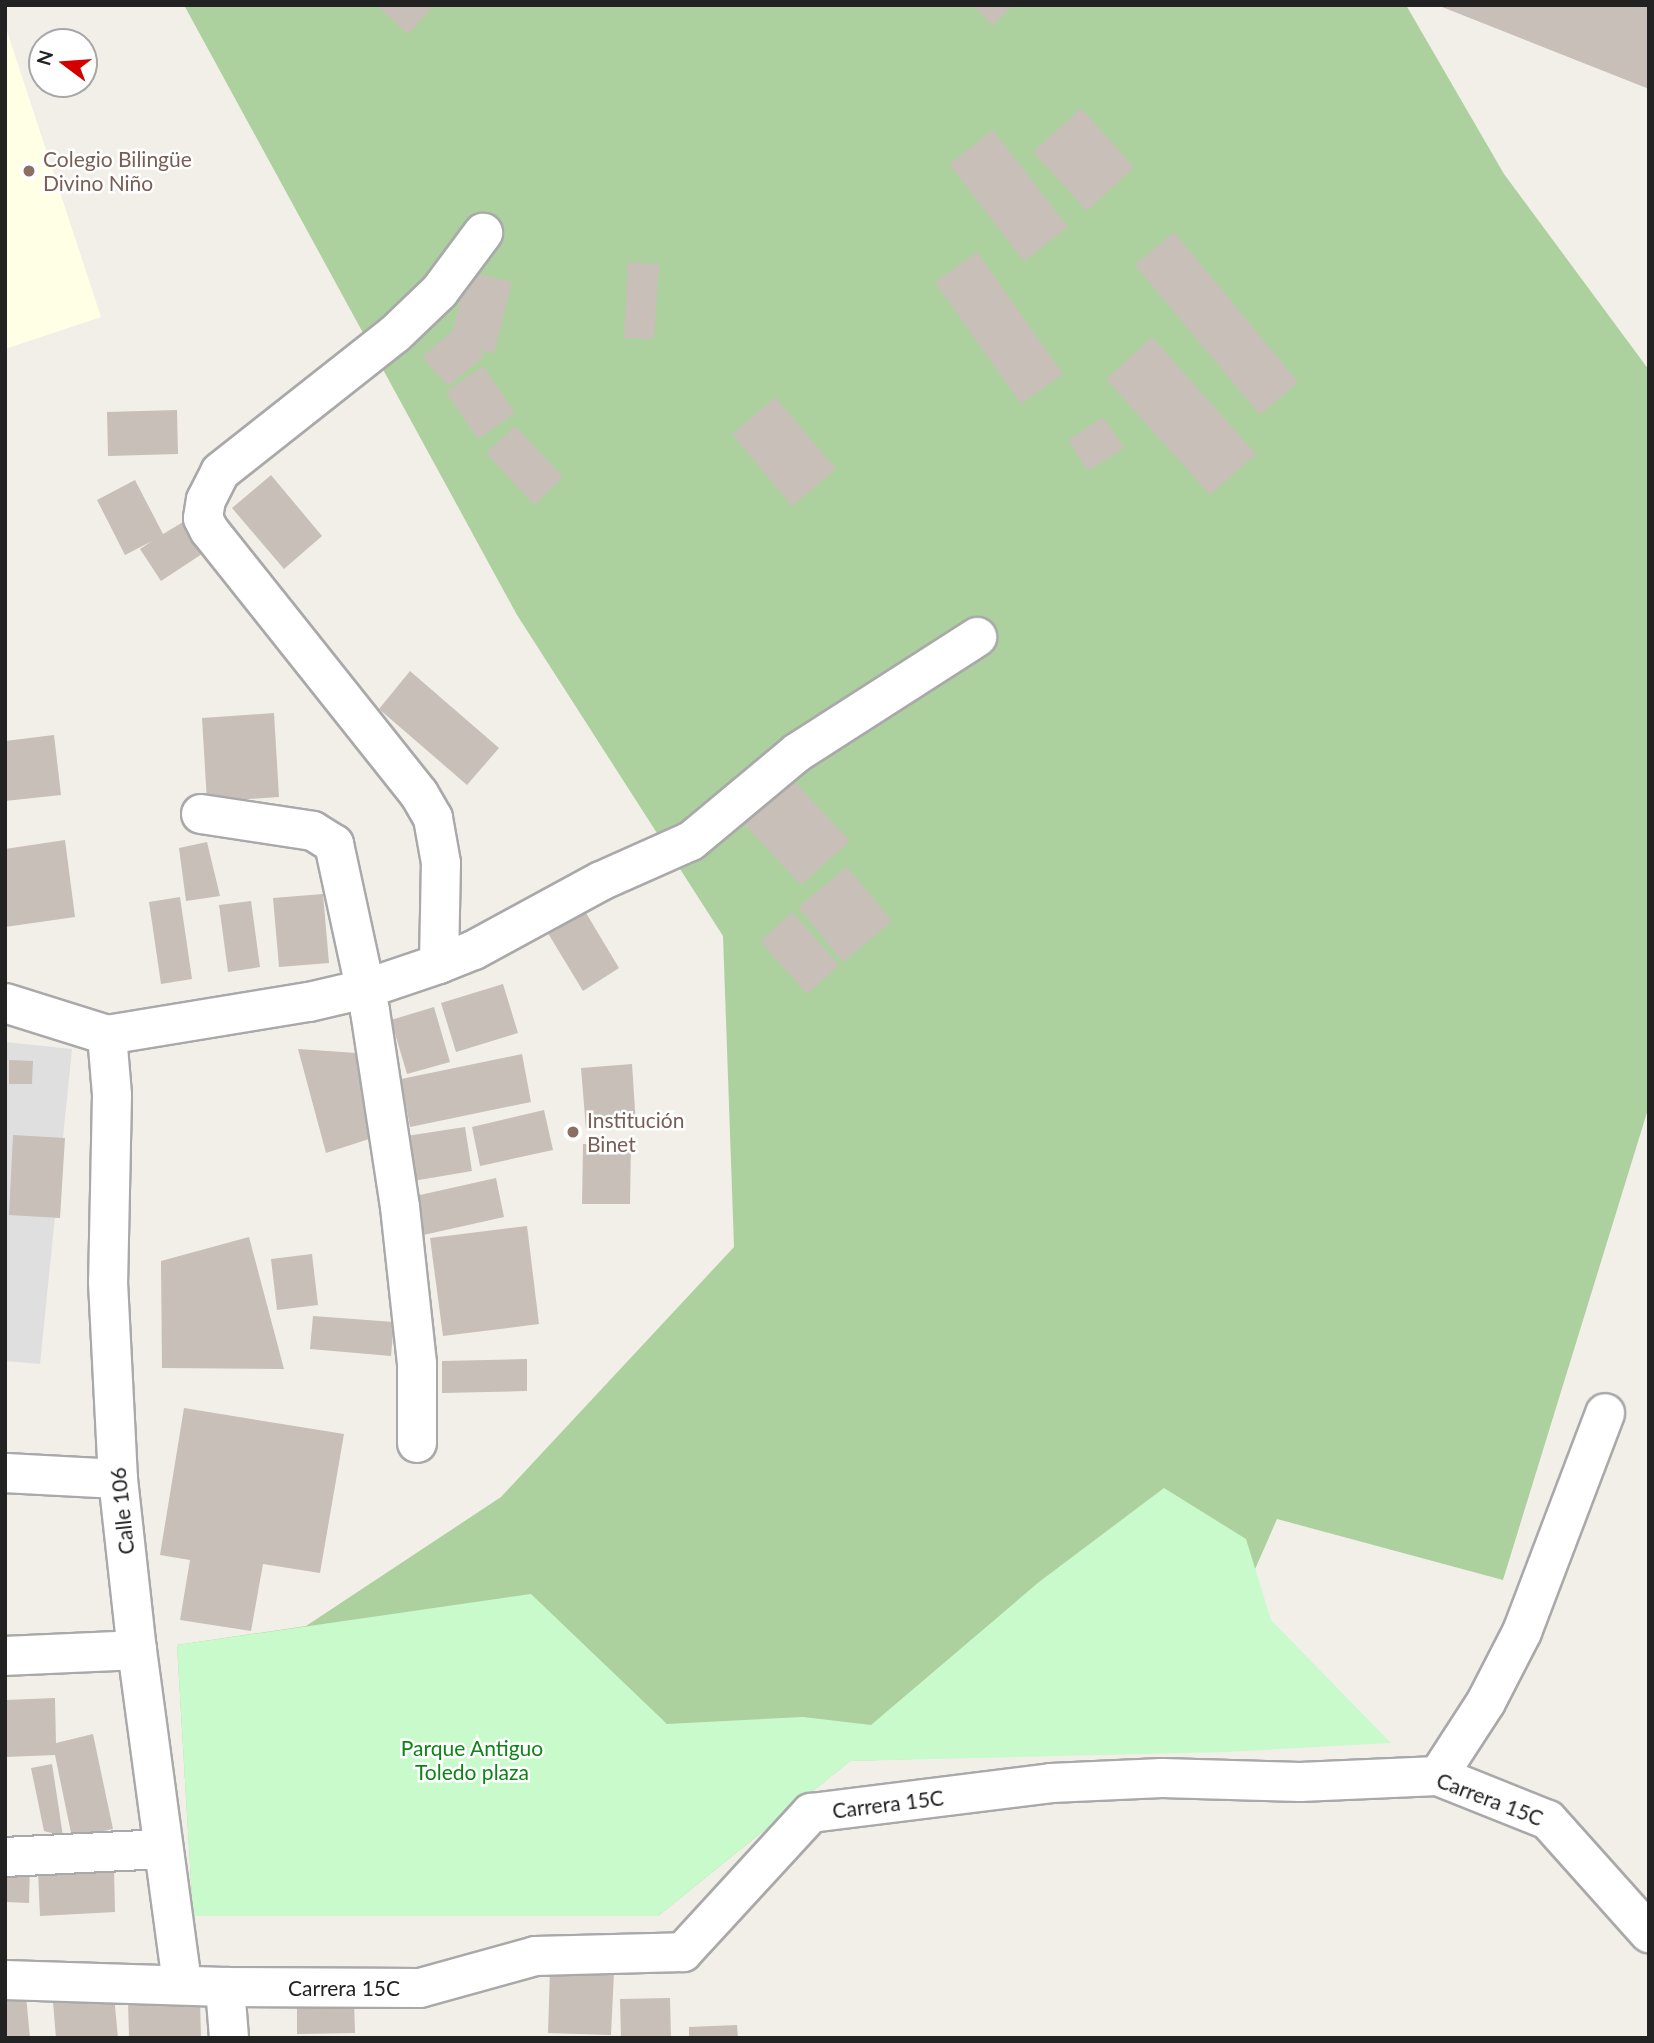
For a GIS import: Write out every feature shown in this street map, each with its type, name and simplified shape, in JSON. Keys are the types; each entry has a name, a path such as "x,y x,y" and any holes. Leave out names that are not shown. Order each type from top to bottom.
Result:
{"street":[{"path":"439,964 441,863 433,818 419,794 209,530 203,518 206,500 220,472 395,334 439,292 483,233"},
{"path":"5,1003 107,1035 365,989 439,964 474,950 601,881 691,841 798,752 977,638"},
{"path":"201,814 313,831 326,836 334,844 365,989 400,1207 417,1364 417,1443"},
{"name":"Calle 106","path":"107,1035 112,1095 108,1282 118,1479 162,1849 182,1984"},
{"path":"1438,1776 1486,1702 1522,1632 1605,1413"},
{"path":"5,1473 118,1479"},
{"path":"5,1656 137,1650"},
{"name":"Carrera 15C","path":"5,1980 225,1987 420,1989 535,1956 683,1952 811,1813 1051,1783 1161,1778 1300,1782 1438,1776 1548,1820 1649,1933"},
{"path":"5,1857 162,1849"},
{"path":"225,1987 229,2038"}],"shaded area":[{"name":"Colegio Bilingüe Divino Niño","path":"5,25 101,317 5,349"},
{"path":"5,1042 72,1049 40,1364 5,1361"}],"green space":[{"path":"184,5 1406,5 1504,174 1649,370 1649,1106 1503,1580 1277,1519 1235,1615 944,1758 850,1761 658,1916 193,1916 177,1645 306,1626 501,1497 734,1247 723,936 517,615"},
{"name":"Parque Antiguo Toledo plaza","path":"1164,1488 1246,1539 1271,1620 1391,1743 1226,1752 850,1761 658,1916 193,1916 177,1645 531,1594 667,1724 803,1717 871,1725 1039,1582"}],"building":[{"path":"376,5 434,5 408,34"},
{"path":"973,5 1013,5 992,26"},
{"path":"1437,5 1649,5 1649,89"},
{"path":"1081,108 1134,167 1087,211 1033,152"},
{"path":"993,130 1068,227 1024,261 949,164"},
{"path":"1174,232 1298,382 1260,415 1135,265"},
{"path":"977,252 1063,374 1021,404 935,282"},
{"path":"628,262 659,264 654,339 624,338"},
{"path":"468,271 512,282 494,353 479,350 484,356 448,386 422,357 453,330"},
{"path":"1152,337 1256,454 1210,495 1106,379"},
{"path":"483,366 515,413 478,439 446,392"},
{"path":"775,397 836,469 792,506 732,434"},
{"path":"177,410 178,454 108,456 107,412"},
{"path":"1103,417 1124,448 1088,471 1068,440"},
{"path":"515,426 563,477 534,505 486,453"},
{"path":"271,475 322,536 284,569 232,508"},
{"path":"135,480 163,534 188,519 208,550 161,581 140,549 152,541 125,555 97,500"},
{"path":"410,671 499,748 467,785 379,709"},
{"path":"274,713 279,797 207,802 202,718"},
{"path":"54,735 61,795 5,801 5,741"},
{"path":"790,777 850,841 801,885 742,822"},
{"path":"65,840 75,917 5,927 5,849"},
{"path":"207,842 220,896 186,901 179,848"},
{"path":"847,867 892,921 843,962 798,907"},
{"path":"323,894 329,963 279,967 273,898"},
{"path":"180,897 192,979 161,984 149,902"},
{"path":"251,901 260,967 228,972 219,905"},
{"path":"583,908 619,968 583,991 546,930"},
{"path":"792,912 839,965 807,994 760,941"},
{"path":"503,984 518,1033 456,1052 441,1003"},
{"path":"434,1007 450,1062 407,1074 391,1020"},
{"path":"298,1049 357,1053 372,1138 326,1153"},
{"path":"522,1054 531,1102 410,1127 401,1079"},
{"path":"9,1060 33,1061 32,1084 9,1084"},
{"path":"632,1064 636,1125 586,1129 581,1068"},
{"path":"544,1110 553,1150 480,1166 472,1127"},
{"path":"465,1127 472,1171 407,1182 400,1137"},
{"path":"13,1135 65,1138 60,1218 9,1215"},
{"path":"583,1144 631,1144 630,1204 582,1204"},
{"path":"496,1178 504,1217 419,1236 411,1197"},
{"path":"527,1226 539,1324 443,1336 430,1238"},
{"path":"249,1237 284,1369 162,1368 161,1261"},
{"path":"312,1254 318,1305 277,1310 271,1259"},
{"path":"313,1316 394,1322 391,1356 310,1349"},
{"path":"527,1359 527,1391 442,1393 442,1361"},
{"path":"184,1408 344,1434 320,1573 263,1564 251,1631 180,1620 190,1560 160,1555"},
{"path":"55,1698 56,1743 93,1734 113,1829 72,1838 55,1755 5,1757 5,1700"},
{"path":"52,1764 63,1836 44,1831 31,1768"},
{"path":"5,1863 30,1864 29,1903 5,1902"},
{"path":"114,1869 115,1912 40,1916 38,1872"},
{"path":"550,1970 614,1972 611,2035 548,2033"},
{"path":"26,1996 30,2038 5,2038 5,1998"},
{"path":"114,1996 118,2038 56,2038 53,2002"},
{"path":"670,1998 671,2038 621,2038 620,1999"},
{"path":"200,1999 201,2038 129,2038 128,2000"},
{"path":"354,1999 355,2033 297,2034 297,2000"},
{"path":"737,2025 738,2038 689,2038 689,2027"}],"place":[{"name":"Colegio Bilingüe Divino Niño","path":"29,171"},
{"name":"Institución Binet","path":"573,1132"}]}
